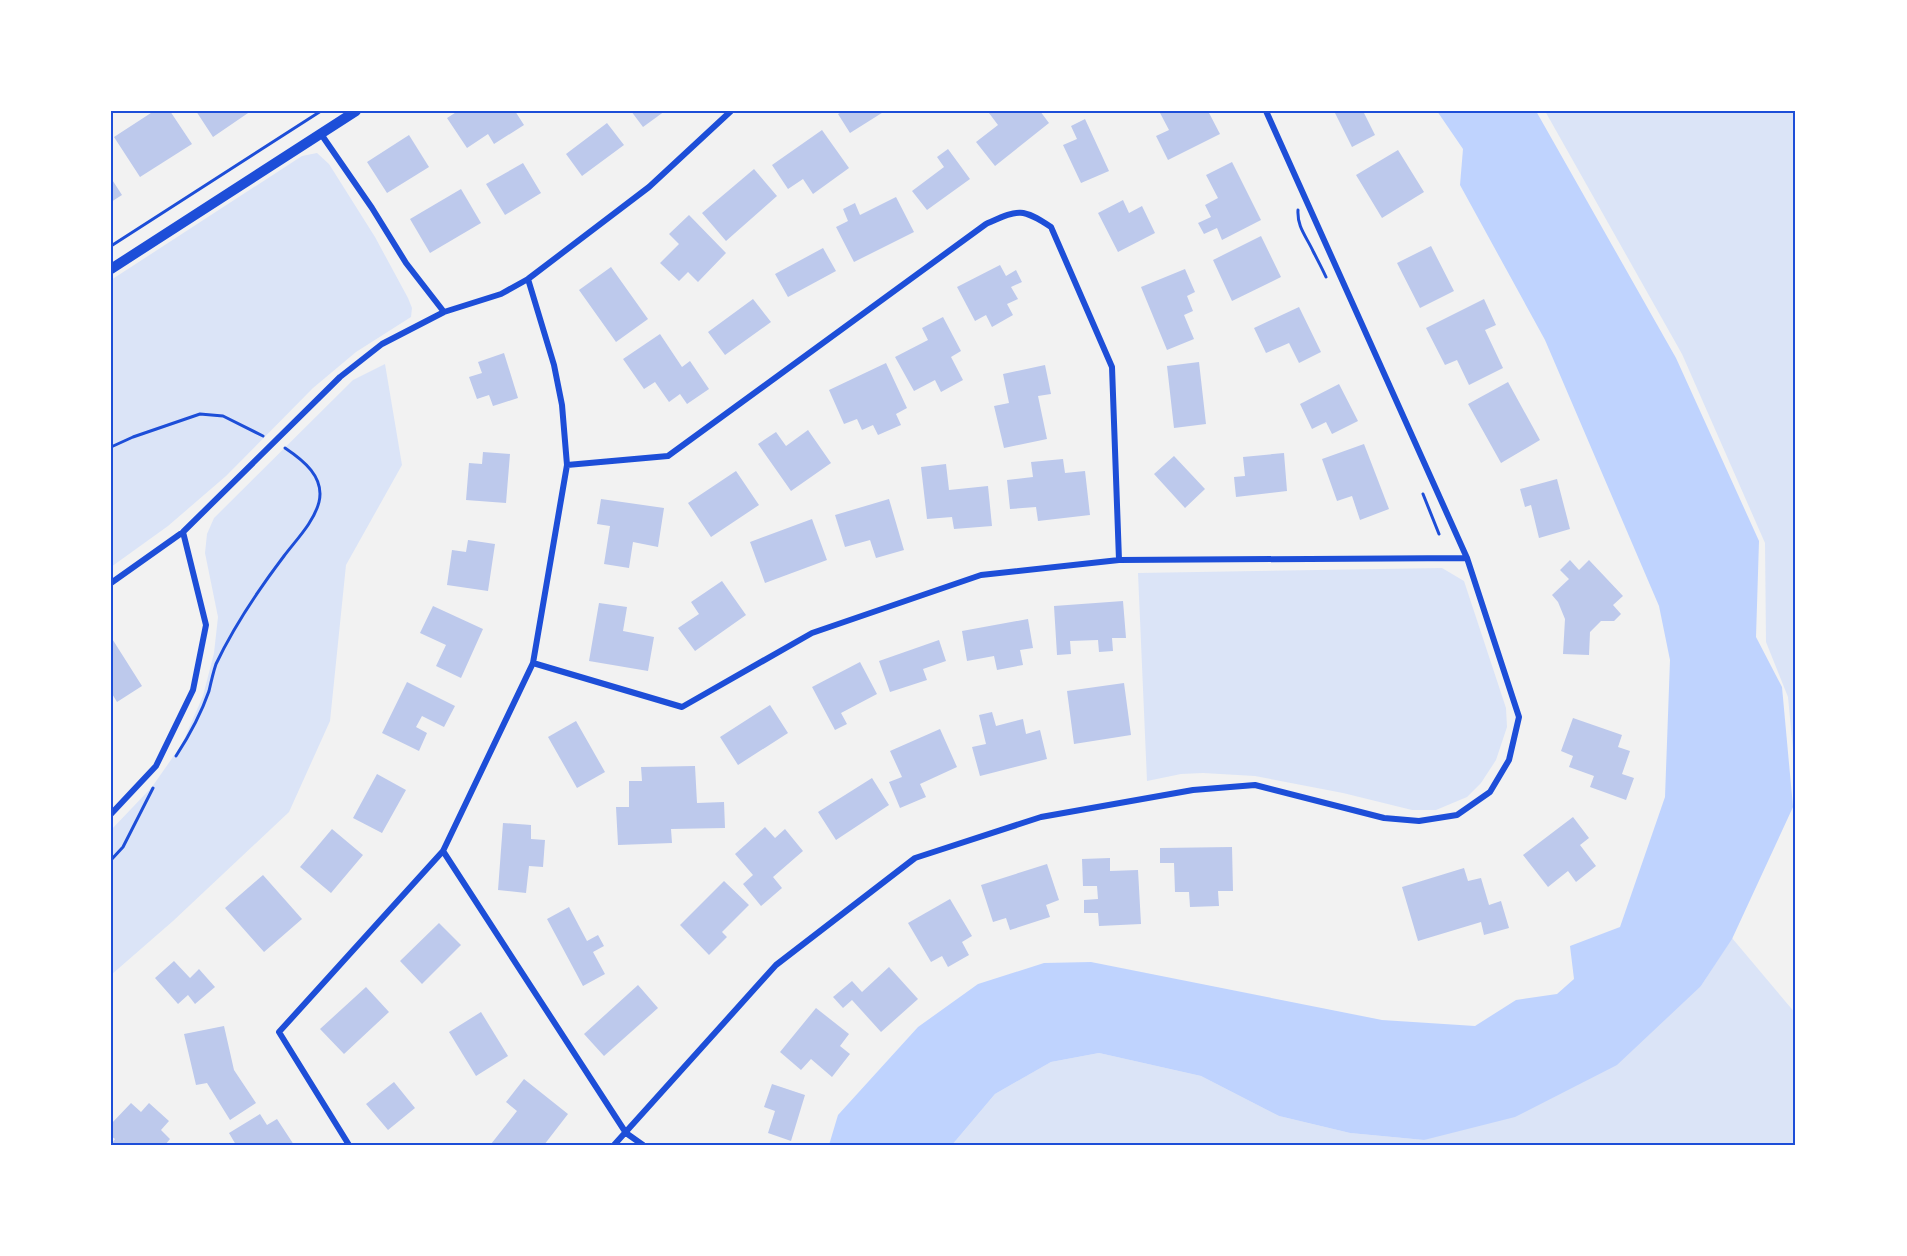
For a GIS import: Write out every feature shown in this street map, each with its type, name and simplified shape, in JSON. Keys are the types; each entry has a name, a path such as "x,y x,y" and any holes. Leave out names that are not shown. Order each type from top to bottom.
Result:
{"street":[{"path":"111,269 356,111"},
{"path":"111,582 183,532 340,377 382,344 444,312 501,294 528,279 649,187 731,111"},
{"path":"614,1145 776,965 915,858 1041,817 1192,790 1255,785 1384,818 1419,821 1457,815 1490,792 1509,760 1519,717 1467,558 1266,111"},
{"path":"321,134 372,208 406,263 444,312"},
{"path":"567,465 668,456 986,224 1013,212 1033,215 1052,227 1112,367 1119,560"},
{"path":"349,1145 279,1032 443,850 533,663 567,465 562,405 554,365 528,279"},
{"path":"111,814 156,766 193,690 206,625 183,532"},
{"path":"533,663 682,706 812,633 981,575 1119,560 1467,558"},
{"path":"443,850 626,1134 643,1145"}],"path":[{"path":"111,246 321,111"},
{"path":"111,447 142,433 200,414 223,416 302,459 318,480 320,501 311,521 274,569 230,637 215,667 208,693 188,738 175,757"},
{"path":"111,860 123,847 154,786"}],"shaded area":[{"path":"1545,111 1796,111 1796,749 1793,750 1788,697 1766,642 1765,543 1682,354"},
{"path":"317,153 329,164 375,237 408,298 412,308 411,317 356,352 313,388 226,476 168,526 111,567 111,280 302,156"},
{"path":"385,364 402,465 346,565 330,721 289,812 173,921 111,975 111,830 152,787 182,744 203,696 214,653 218,617 205,553 207,534 214,518 353,380"},
{"path":"1442,568 1464,581 1506,708 1507,727 1496,760 1481,783 1467,797 1436,810 1412,810 1343,793 1255,776 1181,774 1147,781 1138,573"},
{"path":"1732,938 1796,1014 1796,1145 952,1145 995,1094 1051,1062 1099,1053 1201,1076 1279,1116 1350,1133 1424,1140 1701,986"}],"water":[{"path":"1437,111 1536,111 1676,358 1759,541 1756,637 1782,687 1793,807 1732,939 1701,986 1617,1065 1515,1117 1424,1140 1350,1133 1279,1116 1201,1076 1099,1053 1051,1062 995,1094 952,1145 829,1145 838,1115 918,1027 978,984 1044,963 1091,962 1382,1020 1475,1026 1516,1000 1557,994 1574,979 1570,946 1620,927 1665,797 1670,660 1659,606 1545,340 1460,185 1463,149"}],"building":[{"path":"154,111 170,111 192,144 140,177 114,137"},
{"path":"196,111 251,111 213,137"},
{"path":"458,111 515,111 524,125 494,144 488,134 467,148 447,118"},
{"path":"631,111 665,111 643,127"},
{"path":"843,111 885,111 850,133 838,114"},
{"path":"991,111 1040,111 1049,123 995,166 976,142 998,125 989,113"},
{"path":"1159,111 1208,111 1220,134 1168,160 1156,136 1169,130"},
{"path":"1334,111 1363,111 1375,135 1352,147"},
{"path":"1085,119 1109,171 1081,183 1063,145 1077,139 1071,126"},
{"path":"607,123 624,145 582,176 566,154"},
{"path":"822,130 849,168 813,194 803,179 788,189 772,165"},
{"path":"409,135 429,167 387,193 367,162"},
{"path":"948,149 970,179 927,210 912,191 944,167 937,157"},
{"path":"1398,150 1424,192 1382,218 1356,175"},
{"path":"1232,162 1261,220 1222,240 1217,228 1204,234 1198,223 1211,217 1205,205 1218,198 1206,175"},
{"path":"523,163 541,193 505,215 486,184"},
{"path":"754,169 777,196 726,241 702,213"},
{"path":"111,178 122,195 111,202"},
{"path":"461,189 481,223 430,253 410,219"},
{"path":"896,197 914,232 854,262 836,227 848,221 843,209 855,203 860,215"},
{"path":"1123,200 1129,213 1142,206 1155,233 1118,252 1098,213"},
{"path":"689,215 726,253 698,282 688,272 679,281 660,263 679,244 669,234"},
{"path":"1261,236 1281,277 1232,301 1213,260"},
{"path":"1431,246 1454,291 1420,308 1397,263"},
{"path":"823,248 836,271 788,297 775,274"},
{"path":"1000,265 1006,276 1016,270 1022,282 1011,287 1018,299 1007,304 1013,315 992,327 986,315 975,321 957,287"},
{"path":"611,267 648,319 616,342 579,290"},
{"path":"1185,269 1195,292 1187,296 1193,311 1184,315 1194,339 1167,350 1141,287"},
{"path":"753,299 771,322 725,355 708,332"},
{"path":"1484,299 1496,325 1485,330 1503,368 1469,385 1457,360 1445,365 1426,328"},
{"path":"1299,307 1321,352 1299,363 1289,343 1266,353 1254,328"},
{"path":"943,317 961,351 951,357 963,380 941,392 935,380 914,391 895,357 928,340 922,328"},
{"path":"660,334 682,367 690,361 709,389 687,404 680,394 669,402 655,382 644,389 623,359"},
{"path":"504,353 518,398 493,406 489,395 477,399 469,377 482,373 478,362"},
{"path":"1199,362 1206,424 1174,428 1167,366"},
{"path":"886,363 907,408 896,414 901,425 878,435 873,425 862,430 857,419 844,424 829,390"},
{"path":"1045,365 1051,394 1038,396 1047,439 1004,448 994,406 1009,403 1003,374"},
{"path":"1508,382 1540,440 1501,463 1468,404"},
{"path":"1339,384 1358,421 1332,434 1326,422 1312,429 1300,404"},
{"path":"808,430 831,463 791,491 758,444 776,432 786,446"},
{"path":"1364,444 1389,509 1360,520 1352,496 1337,501 1322,459"},
{"path":"483,452 510,454 506,503 466,500 469,463 482,464"},
{"path":"1284,453 1287,491 1236,497 1234,477 1245,476 1243,457"},
{"path":"1174,456 1205,489 1185,508 1154,474"},
{"path":"1063,459 1065,473 1085,471 1090,515 1038,521 1036,507 1010,509 1007,480 1033,477 1031,462"},
{"path":"946,464 949,490 988,486 992,526 954,529 952,517 927,519 921,467"},
{"path":"736,471 759,505 711,537 688,503"},
{"path":"1557,479 1570,529 1539,538 1531,505 1525,507 1520,489"},
{"path":"601,499 664,508 658,547 633,542 629,568 604,564 610,526 597,524"},
{"path":"889,499 904,550 876,558 870,540 845,547 835,515"},
{"path":"812,519 827,560 765,583 750,542"},
{"path":"468,540 495,544 488,591 447,585 452,550 466,552"},
{"path":"1570,560 1579,570 1589,560 1623,596 1613,605 1621,614 1614,621 1601,621 1590,632 1589,655 1563,654 1565,619 1558,602 1552,595 1569,579 1560,570"},
{"path":"722,581 746,615 695,651 678,628 699,614 691,602"},
{"path":"1123,601 1126,638 1112,638 1113,651 1099,652 1098,640 1070,641 1071,654 1057,655 1054,606"},
{"path":"599,603 627,607 623,631 654,637 648,671 589,661"},
{"path":"433,606 483,629 461,678 436,666 446,645 420,633"},
{"path":"1028,619 1033,648 1020,650 1023,665 997,670 994,656 967,661 962,631"},
{"path":"111,637 142,686 117,702 111,692"},
{"path":"939,640 946,661 923,669 927,680 890,692 879,661"},
{"path":"860,662 877,694 841,713 847,724 835,730 812,687"},
{"path":"407,682 455,706 444,727 422,716 416,727 427,733 419,751 382,733"},
{"path":"1124,683 1131,735 1074,744 1067,691"},
{"path":"770,705 788,733 738,765 720,737"},
{"path":"992,712 996,726 1023,719 1026,734 1040,730 1047,759 980,776 972,747 986,744 979,715"},
{"path":"1573,718 1622,735 1618,747 1630,751 1622,774 1634,778 1626,800 1590,787 1594,776 1569,767 1573,756 1561,751"},
{"path":"576,721 605,772 577,788 548,737"},
{"path":"940,729 957,767 920,784 926,797 900,808 889,782 902,777 890,751"},
{"path":"695,766 697,803 724,802 725,828 671,829 672,843 618,845 616,807 629,807 629,781 642,781 641,767"},
{"path":"377,774 406,790 382,833 353,818"},
{"path":"872,778 889,805 836,840 818,812"},
{"path":"1573,817 1589,838 1580,845 1596,866 1576,882 1568,871 1548,887 1523,855"},
{"path":"503,823 531,825 531,839 545,840 543,867 529,866 526,893 498,890"},
{"path":"765,827 775,838 785,829 803,851 773,877 782,888 761,906 743,884 753,875 735,854"},
{"path":"332,829 363,855 331,893 300,867"},
{"path":"1232,847 1233,891 1218,891 1219,906 1190,907 1189,892 1175,892 1174,863 1160,863 1160,848"},
{"path":"1110,858 1110,871 1138,870 1141,924 1099,926 1098,913 1084,913 1084,900 1098,899 1097,886 1083,886 1082,859"},
{"path":"1047,864 1059,900 1046,905 1050,917 1010,930 1006,918 993,922 981,885"},
{"path":"1464,868 1468,881 1481,878 1489,905 1501,901 1509,928 1484,935 1481,922 1418,941 1402,887"},
{"path":"263,875 302,919 264,952 225,908"},
{"path":"724,881 749,905 722,932 727,937 709,955 680,925"},
{"path":"950,899 972,936 962,942 969,955 948,967 942,956 931,962 908,923"},
{"path":"569,907 587,941 598,935 604,946 593,952 605,974 583,986 547,919"},
{"path":"439,923 461,945 422,984 400,961"},
{"path":"174,961 190,978 199,969 215,987 195,1004 188,995 178,1004 155,978"},
{"path":"889,967 918,999 881,1032 852,1000 843,1008 833,997 852,981 862,992"},
{"path":"638,985 658,1008 604,1056 584,1034"},
{"path":"366,987 389,1012 344,1054 320,1029"},
{"path":"816,1008 849,1034 840,1046 850,1054 832,1077 811,1059 801,1070 780,1052"},
{"path":"481,1012 508,1056 476,1076 449,1032"},
{"path":"224,1026 234,1070 256,1103 230,1120 207,1083 196,1085 184,1034"},
{"path":"524,1079 568,1114 544,1145 492,1145 517,1111 506,1102"},
{"path":"394,1082 415,1108 388,1130 366,1104"},
{"path":"772,1084 805,1095 791,1141 768,1133 775,1111 764,1107"},
{"path":"131,1103 141,1112 149,1103 169,1121 161,1130 170,1139 165,1145 111,1145 115,1139 111,1136 111,1124"},
{"path":"260,1114 267,1125 277,1119 294,1145 236,1145 229,1133"}]}
